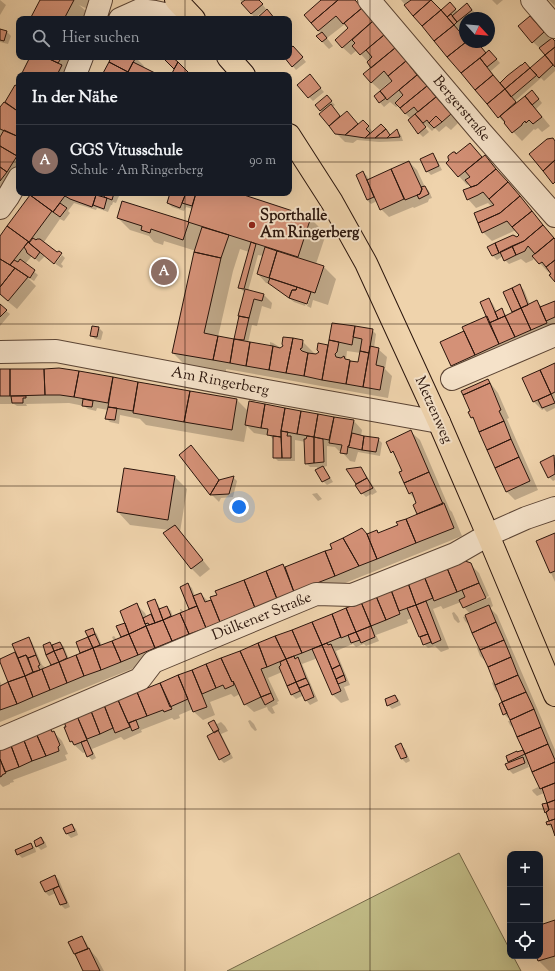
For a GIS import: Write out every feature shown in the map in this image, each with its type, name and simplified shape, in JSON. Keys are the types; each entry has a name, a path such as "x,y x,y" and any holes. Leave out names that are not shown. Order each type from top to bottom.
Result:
{"main road":[{"path":"176,0 191,16"},
{"path":"231,60 241,72"},
{"name":"Metzenweg","path":"292,140 332,202 366,263 439,422 555,695"}],"street":[{"path":"95,16 101,0"},
{"name":"Bergerstraße","path":"369,0 481,132 555,216"},
{"path":"532,0 555,28"},
{"path":"127,16 140,10 174,16"},
{"path":"0,208 16,183"},
{"path":"452,379 555,335"},
{"name":"Am Ringerberg","path":"0,352 56,351 439,422"},
{"name":"Dülkener Straße","path":"0,739 140,679 153,662 316,594 352,595 456,554 488,535 526,518 555,508"}],"shaded area":[{"path":"459,853 507,944 507,959 515,959 521,971 227,971"}],"building":[{"path":"40,0 74,0 66,16 32,16"},
{"path":"245,0 259,0 263,4 251,14 241,3"},
{"path":"321,0 338,0 311,23 304,15"},
{"path":"338,0 355,0 362,8 343,24 336,16 318,31 311,23"},
{"path":"411,0 431,0 413,16 404,5"},
{"path":"431,0 441,10 422,26 413,16"},
{"path":"450,2 456,9 447,17 441,10"},
{"path":"467,3 472,10 470,12 459,12 459,20 457,22 452,16"},
{"path":"362,8 373,21 342,48 335,40 348,28 344,23"},
{"path":"267,9 273,16 259,16"},
{"path":"441,10 454,25 434,41 422,26"},
{"path":"451,14 457,22 454,25 447,17"},
{"path":"530,16 544,32 532,43 518,26"},
{"path":"373,21 384,35 360,55 352,46 355,43 352,40"},
{"path":"454,25 459,31 459,48 447,57 434,41"},
{"path":"0,29 7,31 4,41 0,40"},
{"path":"322,32 327,38 322,42 316,36"},
{"path":"384,35 395,48 371,68 367,62 372,57 366,50"},
{"path":"552,38 555,41 555,47 545,55 539,48"},
{"path":"293,46 303,57 292,67 286,60 292,60"},
{"path":"555,47 555,67 545,55"},
{"path":"395,48 406,61 388,76 384,71 371,83 363,74"},
{"path":"459,48 482,48 486,53 461,73 447,57"},
{"path":"489,50 497,59 487,67 480,58"},
{"path":"545,55 553,65 539,78 530,68"},
{"path":"480,58 493,75 475,90 461,73"},
{"path":"28,60 51,60 62,65 58,72 22,72"},
{"path":"52,60 60,60 58,63"},
{"path":"110,60 134,60 128,72 109,62"},
{"path":"165,60 176,60 178,62 174,69"},
{"path":"406,61 417,75 387,100 380,91 392,81 388,76"},
{"path":"109,62 128,72 104,72"},
{"path":"133,62 153,72 128,72"},
{"path":"178,62 188,72 173,72"},
{"path":"525,62 530,68 505,89 500,83"},
{"path":"530,68 537,75 511,97 505,89"},
{"path":"310,74 321,88 308,98 297,85"},
{"path":"417,75 427,86 400,108 395,103 403,95 399,90"},
{"path":"493,75 505,89 487,104 475,90"},
{"path":"15,85 16,86 16,110 5,102"},
{"path":"427,86 436,97 418,112 414,107 405,114 400,108"},
{"path":"505,89 516,102 498,118 487,104"},
{"path":"532,90 539,99 532,105 525,96"},
{"path":"380,91 386,98 379,103 374,96"},
{"path":"327,95 332,101 320,111 315,105"},
{"path":"525,96 542,117 533,124 529,120 526,123 525,121 512,133 500,116"},
{"path":"436,97 451,114 442,122 436,116 429,123 427,120 423,123 415,114"},
{"path":"4,102 16,110 16,136 0,129 0,107"},
{"path":"331,104 340,116 329,126 319,114"},
{"path":"347,111 358,124 345,135 335,134 329,126"},
{"path":"415,114 426,127 418,134 408,120"},
{"path":"436,116 442,122 434,128 429,123"},
{"path":"363,120 369,126 366,129 370,133 365,138 345,135"},
{"path":"381,124 386,129 375,138 365,138"},
{"path":"386,129 390,135 387,138 375,138"},
{"path":"397,129 400,137 387,138 390,135"},
{"path":"4,130 16,136 16,155 0,146 0,137"},
{"path":"553,138 555,141 555,160 543,171 529,154 547,139"},
{"path":"470,143 482,157 458,177 446,163 449,160 448,156 453,152 456,154"},
{"path":"0,146 16,155 16,158 7,172 0,167"},
{"path":"433,153 439,166 426,172 420,159"},
{"path":"485,155 496,169 477,185 471,187 465,180 470,177 465,171"},
{"path":"555,160 555,182 553,184 543,171"},
{"path":"409,161 422,189 420,194 405,200 391,169"},
{"path":"0,167 7,172 0,181"},
{"path":"391,169 404,199 380,210 367,180"},
{"path":"496,169 508,182 489,199 483,192 467,200 463,190 477,185"},
{"path":"363,171 374,197 367,200 356,175"},
{"path":"508,182 520,196 500,213 478,223 474,213 494,205 489,199"},
{"path":"425,186 429,194 419,199 417,195 420,194 422,189 421,187"},
{"path":"29,196 52,211 29,242 7,226"},
{"path":"31,196 65,196 53,212"},
{"path":"65,196 96,196 92,207"},
{"path":"96,196 107,198 104,209 93,205"},
{"path":"104,196 113,196 112,200"},
{"path":"169,196 185,196 180,208 167,203"},
{"path":"185,196 195,196 192,206 182,203"},
{"name":"Sporthalle Am Ringerberg","path":"195,196 247,196 311,217 298,257 188,222"},
{"path":"520,196 532,211 512,227 507,221 482,233 478,223 500,213"},
{"path":"122,201 189,222 183,240 151,229 150,233 141,230 142,226 117,218"},
{"path":"60,203 67,208 60,217 53,212"},
{"path":"532,211 543,225 524,241 499,253 495,243 513,235 517,237 519,235 512,227"},
{"path":"543,225 554,238 535,254 528,246 525,251 516,255 512,246 524,241"},
{"path":"7,226 29,242 10,265 0,259 0,236"},
{"path":"202,227 229,235 221,258 194,252"},
{"path":"33,238 36,240 40,239 57,252 59,251 62,253 54,264 29,243"},
{"path":"554,238 555,260 546,267 542,262 539,264 532,256"},
{"path":"28,242 40,252 35,259 27,253 24,247"},
{"path":"251,242 256,244 244,289 238,288"},
{"path":"495,243 499,253 492,256 487,247"},
{"path":"512,246 516,255 504,261 500,252"},
{"path":"265,247 277,251 269,278 257,274"},
{"path":"277,251 324,266 315,293 269,278"},
{"path":"194,252 221,258 204,333 218,336 213,360 172,353"},
{"path":"0,259 15,268 0,287"},
{"path":"20,259 35,270 30,278 10,265 14,260 18,262"},
{"path":"555,260 555,282 549,275 551,274 546,267"},
{"path":"15,268 28,277 8,301 0,294 0,287"},
{"path":"270,278 297,287 296,290 292,290 289,298 268,283"},
{"path":"520,284 528,305 521,308 512,288"},
{"path":"297,287 311,292 307,304 289,298 292,290 296,290"},
{"path":"512,288 521,308 512,312 503,292"},
{"path":"245,289 264,294 262,301 254,299 249,318 238,316"},
{"path":"489,298 498,319 489,323 480,302"},
{"path":"537,300 547,323 531,330 521,308"},
{"path":"555,301 555,317 546,321 540,307"},
{"path":"0,304 7,310 0,317"},
{"path":"502,308 505,316 498,319 495,312"},
{"path":"521,308 531,330 515,337 505,316"},
{"path":"239,316 249,318 244,340 234,339"},
{"path":"487,316 499,344 475,355 462,327"},
{"path":"505,316 515,337 499,344 489,323"},
{"path":"332,323 355,326 352,345 329,340"},
{"path":"92,326 99,327 97,337 90,336"},
{"path":"355,326 373,329 369,353 360,351 362,339 353,337"},
{"path":"464,331 475,355 451,366 440,342"},
{"path":"218,336 234,339 230,363 213,360"},
{"path":"283,337 293,338 286,373 269,370 273,346 280,348 283,346"},
{"path":"293,338 303,340 302,348 300,349 308,353 304,376 286,373"},
{"path":"234,339 250,342 246,366 230,363"},
{"path":"329,340 339,342 337,352 335,354 336,357 341,358 344,356 345,359 350,360 346,384 322,380"},
{"path":"250,342 273,346 269,370 246,366"},
{"path":"318,343 328,345 322,380 304,376 308,353 316,354 319,352 317,350"},
{"path":"370,346 379,348 376,365 384,367 380,390 363,387"},
{"path":"360,351 369,353 363,387 346,384 350,361 358,362"},
{"path":"555,363 555,392 551,394 540,370"},
{"path":"59,368 79,371 74,397 45,395 44,369"},
{"path":"0,369 10,369 10,396 0,396"},
{"path":"10,369 44,369 45,395 10,396"},
{"path":"540,370 551,394 533,402 522,378"},
{"path":"79,371 113,377 108,403 74,397"},
{"path":"113,377 138,382 133,411 108,407"},
{"path":"488,379 490,383 463,395 461,391"},
{"path":"138,382 190,391 184,422 133,413"},
{"path":"490,383 501,410 499,411 504,421 479,432 473,417 471,418 468,412 470,411 463,395"},
{"path":"190,391 237,399 232,430 184,422"},
{"path":"551,394 555,403 542,408 538,400"},
{"path":"11,396 26,396 26,398 23,398 23,403 12,403"},
{"path":"83,399 93,401 92,407 82,406"},
{"path":"249,401 265,404 261,428 245,425"},
{"path":"265,404 285,408 281,437 267,435 268,429 261,428"},
{"path":"108,407 117,408 115,420 105,419"},
{"path":"285,408 301,411 297,434 281,431"},
{"path":"301,411 318,414 314,437 297,434"},
{"path":"318,414 334,417 329,440 314,437"},
{"path":"334,417 354,420 347,454 340,453 342,445 329,443"},
{"path":"504,421 511,439 487,450 479,432"},
{"path":"411,430 429,472 404,483 399,472 402,471 393,451 391,453 386,442"},
{"path":"281,431 288,432 287,436 291,436 291,458 282,458"},
{"path":"352,433 364,436 362,450 348,447"},
{"path":"273,436 281,437 282,458 273,458"},
{"path":"307,436 314,437 314,463 305,464 304,439 306,439"},
{"path":"364,436 379,438 376,452 362,450"},
{"path":"314,437 323,439 324,462 314,463"},
{"path":"511,439 519,457 495,468 487,450"},
{"path":"191,445 219,480 210,495 179,455"},
{"path":"554,455 555,474 548,478 540,462"},
{"path":"519,457 530,481 506,492 495,468"},
{"path":"323,466 330,478 322,482 315,470"},
{"path":"361,467 367,478 356,484 346,469"},
{"path":"124,468 175,476 168,520 117,512"},
{"path":"429,472 443,504 417,514 413,505 416,503 412,492 409,494 404,483"},
{"path":"234,476 229,494 210,495 219,480"},
{"path":"367,478 373,488 361,494 355,485"},
{"path":"443,503 454,528 416,543 406,519"},
{"path":"406,519 416,543 377,559 367,534 377,530 378,533 398,525 396,522"},
{"path":"175,525 203,560 191,569 163,533"},
{"path":"362,528 367,534 377,559 359,566 343,538"},
{"path":"555,533 555,571 550,573 536,541"},
{"path":"343,538 359,566 335,576 325,551 332,549 330,544"},
{"path":"325,551 335,576 294,592 285,567"},
{"path":"465,561 471,563 479,583 457,592 447,568"},
{"path":"283,564 294,592 277,599 266,571"},
{"path":"447,568 457,592 434,601 424,576"},
{"path":"266,571 277,599 255,608 244,580"},
{"path":"424,576 433,598 416,605 408,583"},
{"path":"244,580 255,608 220,622 210,597 217,595 215,591"},
{"path":"188,583 197,606 189,609 180,587"},
{"path":"408,583 416,605 399,611 391,590"},
{"path":"479,583 486,598 463,608 459,600 465,597 462,590"},
{"path":"391,590 400,614 386,620 376,596"},
{"path":"201,593 205,602 211,600 220,622 206,628 193,596"},
{"path":"376,596 386,620 371,626 361,602"},
{"path":"155,599 163,620 155,623 147,602"},
{"path":"426,601 441,640 432,644 416,605"},
{"path":"361,602 371,626 356,632 346,608"},
{"path":"137,603 146,626 129,634 120,611"},
{"path":"416,605 428,634 419,637 407,608"},
{"path":"489,605 496,622 472,633 465,615"},
{"path":"167,606 171,616 163,620 159,609"},
{"path":"197,606 206,628 189,634 180,613"},
{"path":"346,608 356,632 341,638 332,614"},
{"path":"180,613 189,634 172,641 163,620"},
{"path":"151,614 155,623 149,625 148,623 145,624 143,618"},
{"path":"332,614 341,637 322,645 312,622"},
{"path":"163,620 172,641 155,648 146,626"},
{"path":"312,622 322,645 302,653 292,630"},
{"path":"496,622 504,640 480,650 472,633"},
{"path":"125,623 129,634 121,637 116,626"},
{"path":"146,626 155,648 138,655 129,634"},
{"path":"371,626 375,637 361,643 356,632"},
{"path":"93,628 95,634 88,637 85,631"},
{"path":"292,630 302,653 286,659 275,636"},
{"path":"356,632 360,640 351,643 348,635"},
{"path":"95,634 100,645 93,648 88,637"},
{"path":"129,634 138,655 121,662 112,641"},
{"path":"428,634 431,642 423,645 420,637"},
{"path":"275,636 286,659 267,667 258,643"},
{"path":"29,637 36,655 28,658 26,655 18,658 12,644"},
{"path":"88,637 93,648 80,653 76,642"},
{"path":"504,640 511,657 488,667 480,650"},
{"path":"112,641 121,662 101,670 93,648"},
{"path":"50,642 54,651 46,655 43,645"},
{"path":"60,642 63,648 54,651 52,645"},
{"path":"258,643 267,667 261,669 271,693 261,697 240,651"},
{"path":"327,643 328,645 331,644 340,665 332,669 322,645"},
{"path":"322,645 341,691 332,695 312,649"},
{"path":"63,648 67,658 59,662 54,651"},
{"path":"93,648 101,670 84,676 76,655"},
{"path":"54,651 59,662 51,665 46,655"},
{"path":"240,651 261,697 244,705 221,658"},
{"path":"15,652 25,676 8,682 0,659"},
{"path":"26,655 33,672 25,676 18,658"},
{"path":"36,655 40,665 38,666 40,670 33,672 28,658"},
{"path":"76,655 84,676 67,683 59,662"},
{"path":"294,656 295,659 298,657 306,678 296,682 286,659"},
{"path":"511,657 518,675 495,685 488,667"},
{"path":"221,658 234,685 225,689 223,685 216,688 206,664"},
{"path":"286,659 296,682 287,686 279,667 281,665 280,662"},
{"path":"59,662 67,683 50,690 42,669"},
{"path":"206,664 216,688 202,694 192,670"},
{"path":"340,665 344,675 336,679 332,669"},
{"path":"42,669 50,690 33,697 25,676"},
{"path":"192,670 207,707 193,712 178,675"},
{"path":"178,675 188,699 170,707 160,683"},
{"path":"344,675 346,681 338,684 336,679"},
{"path":"518,675 526,692 502,702 495,685"},
{"path":"25,676 33,697 17,704 8,682"},
{"path":"306,678 309,684 299,688 296,682"},
{"path":"8,682 17,704 0,710 0,686"},
{"path":"296,682 300,691 291,695 287,686"},
{"path":"160,683 172,709 164,712 163,710 147,716 137,692"},
{"path":"309,684 314,697 305,701 299,688"},
{"path":"137,692 147,716 128,723 118,700"},
{"path":"526,692 534,709 510,720 502,702"},
{"path":"271,693 274,700 265,705 261,697"},
{"path":"395,695 398,701 387,706 385,699"},
{"path":"118,700 130,727 115,733 104,705"},
{"path":"502,702 507,713 503,715 499,704"},
{"path":"104,705 113,728 100,734 91,711"},
{"path":"534,709 541,727 517,737 510,720"},
{"path":"91,711 100,734 87,739 77,716"},
{"path":"77,716 87,740 74,745 72,741 70,742 64,727 66,727 64,722"},
{"path":"136,720 139,728 132,731 129,723"},
{"path":"214,720 219,730 214,733 208,723"},
{"path":"50,727 52,732 54,731 60,745 58,747 59,751 46,756 36,733"},
{"path":"541,727 548,744 525,754 517,737"},
{"path":"218,730 230,754 219,760 207,736"},
{"path":"36,733 46,756 32,761 23,738"},
{"path":"23,738 32,761 19,767 10,743"},
{"path":"87,740 93,754 87,757 81,742"},
{"path":"10,743 19,767 5,772 0,759 0,747"},
{"path":"401,743 407,757 401,759 395,746"},
{"path":"548,744 555,762 532,772 525,754"},
{"path":"523,750 525,754 508,762 506,756"},
{"path":"523,757 525,763 508,770 505,764"},
{"path":"0,759 6,773 0,777"},
{"path":"555,762 555,783 540,789 532,772"},
{"path":"555,783 555,800 547,803 542,788"},
{"path":"555,800 555,819 549,821 546,812 549,810 547,803"},
{"path":"547,803 549,810 545,813 542,804"},
{"path":"555,819 555,836 551,824 547,825 546,822"},
{"path":"72,824 75,831 66,834 63,828"},
{"path":"41,837 44,843 36,847 34,841"},
{"path":"31,843 33,848 17,855 15,850"},
{"path":"55,875 59,886 45,892 40,882"},
{"path":"59,886 67,903 60,905 53,889"},
{"path":"555,920 555,956 538,961 537,959 543,959 543,924"},
{"path":"82,936 88,949 74,954 68,942"},
{"path":"89,948 100,971 83,971 75,954"}],"place":[{"name":"Sporthalle Am Ringerberg","path":"252,225"},
{"name":"GGS Vitusschule","path":"164,272"}]}
